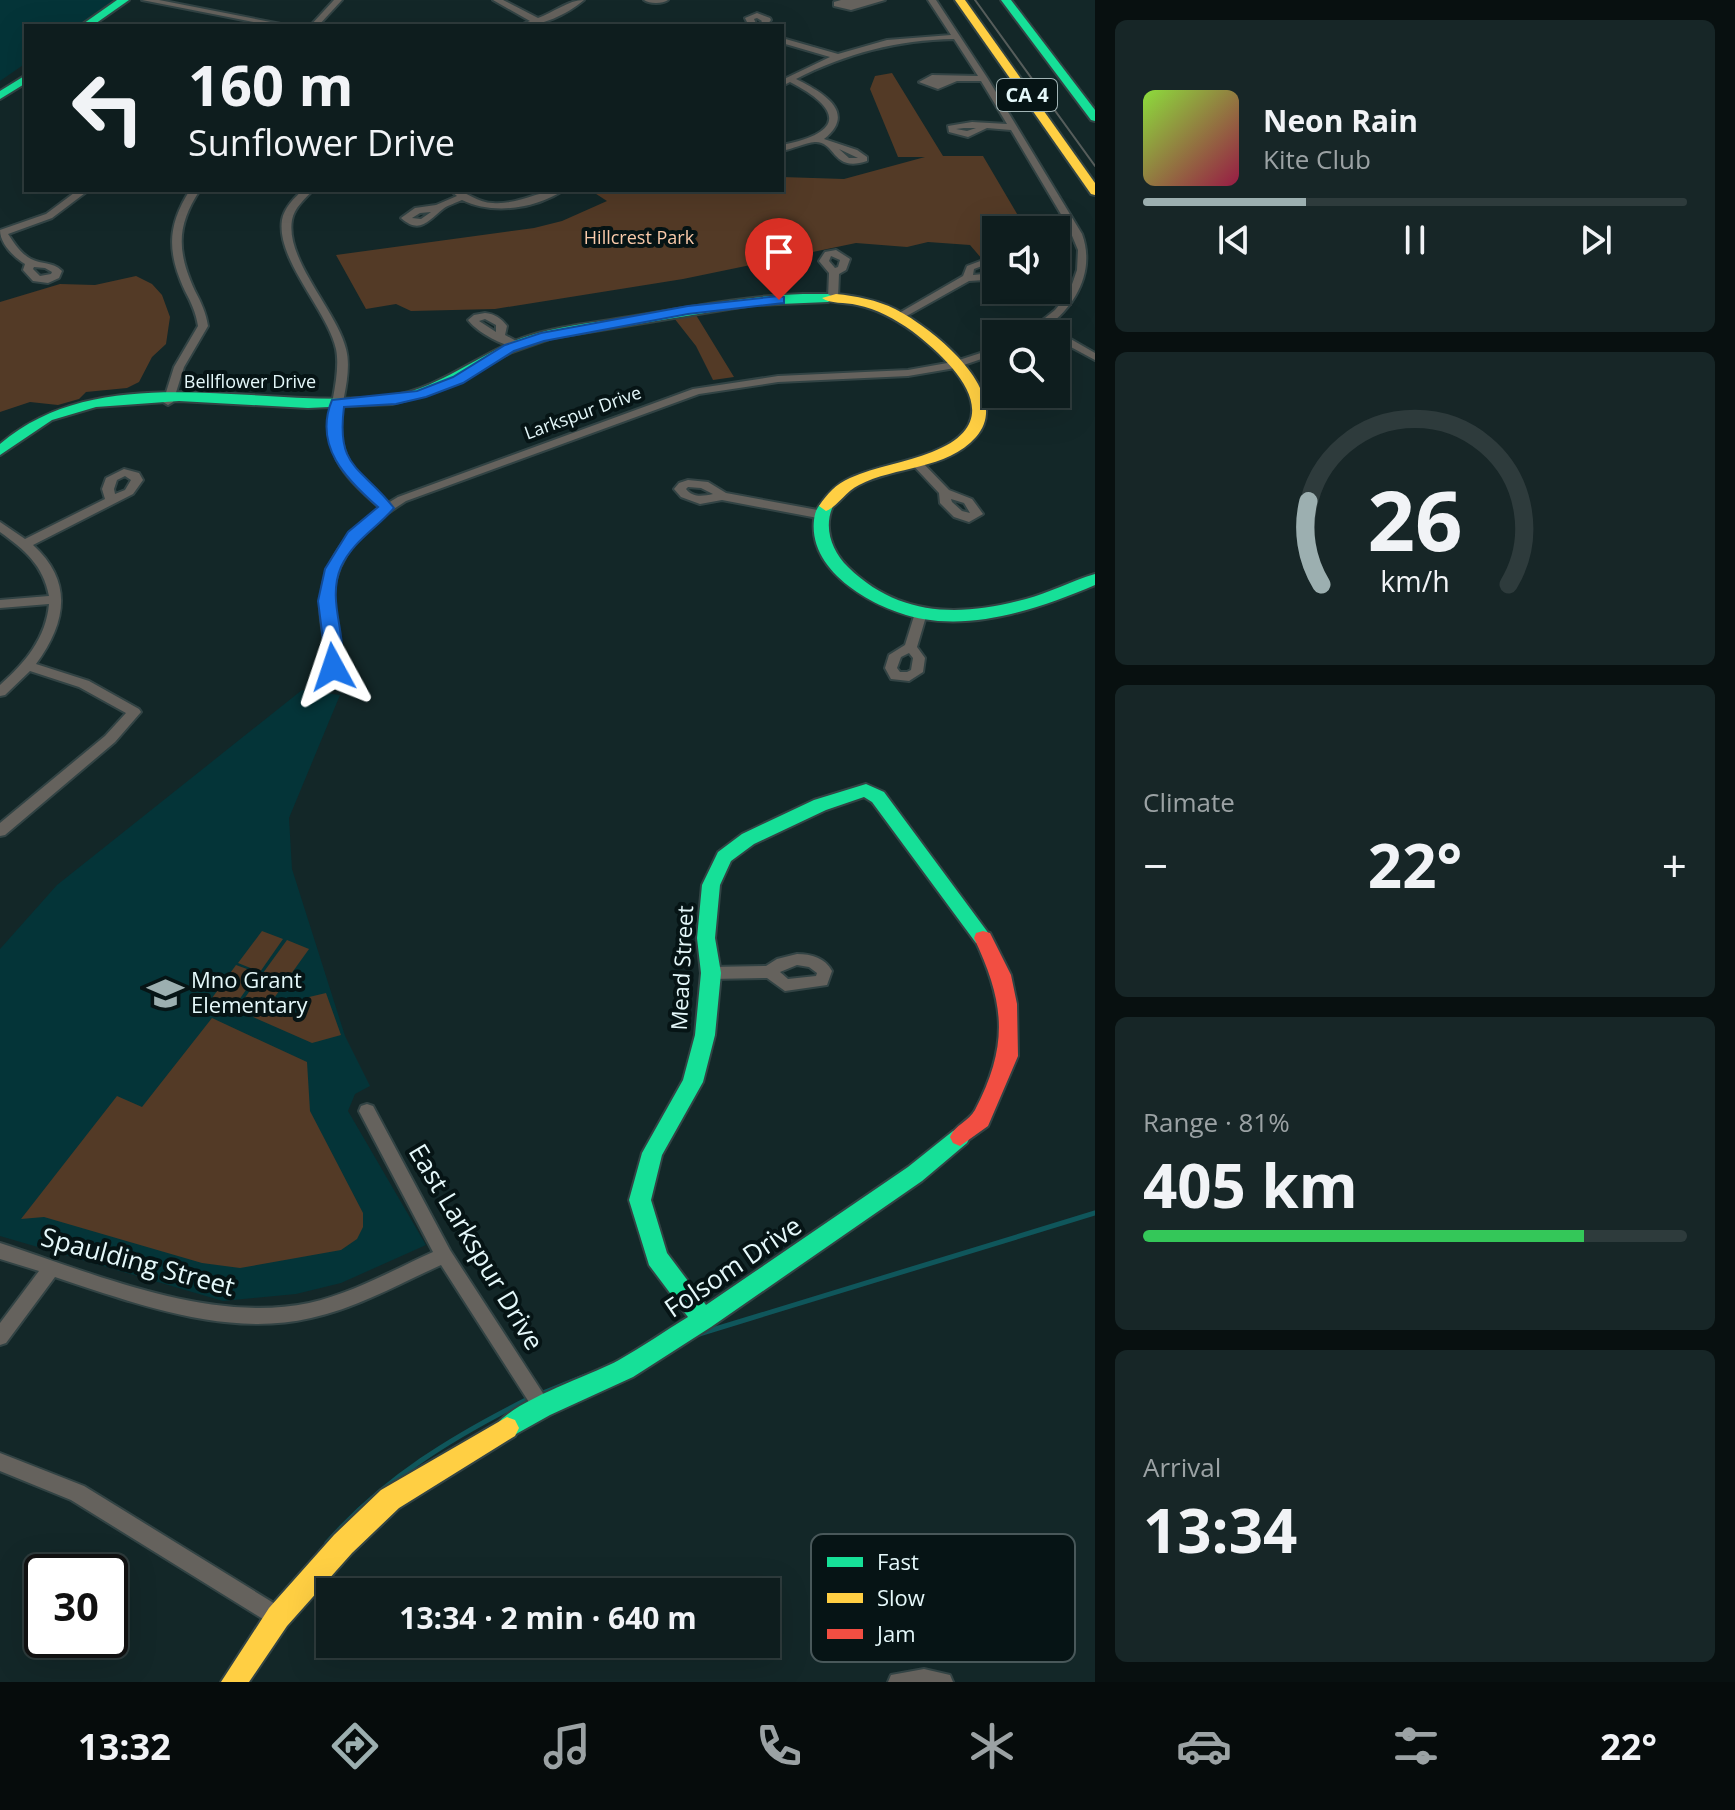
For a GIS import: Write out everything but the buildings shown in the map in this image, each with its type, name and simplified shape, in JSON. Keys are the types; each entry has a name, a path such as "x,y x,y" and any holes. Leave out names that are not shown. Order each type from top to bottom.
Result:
{"main road":[{"path":"88,24 124,0"},
{"path":"104,24 139,0"},
{"name":"CA 4","path":"960,0 1095,191"},
{"name":"CA 4","path":"1006,0 1095,118"},
{"path":"0,84 24,68"},
{"path":"0,96 24,79"},
{"name":"Bellflower Drive","path":"0,451 29,427 75,408 116,402 337,403 396,399 421,394 458,380 516,345 559,333 707,308 833,298 865,304 899,316 916,327 955,365 978,395 980,419 957,446 916,462 864,475 838,492 823,515"},
{"path":"823,515 823,540 842,572 872,595 921,613 965,617 1006,612 1095,579"},
{"name":"Mead Street","path":"703,1320 657,1258 640,1200 652,1153 693,1082 705,1035 711,973 706,938 711,885 724,857 748,839 820,805 866,790 878,797"},
{"name":"Folsom Drive","path":"234,1682 278,1617 343,1544 390,1499 542,1407 625,1369 703,1320 915,1174 981,1120 1008,1056 1007,1004 1001,975 988,945 878,797"}],"street":[{"path":"146,0 276,24"},
{"path":"316,24 338,0"},
{"path":"497,0 537,21"},
{"path":"528,24 562,12 580,0"},
{"path":"648,0 664,0"},
{"path":"869,1 881,0"},
{"path":"932,0 1013,127 1072,227 1083,252 1082,271 1076,289 1051,320"},
{"path":"752,24 749,18 760,15 767,20 764,24"},
{"path":"786,81 835,56 887,41 956,37"},
{"path":"784,41 835,56"},
{"path":"953,80 984,79"},
{"path":"784,147 817,139 833,123 833,107 817,92 786,81"},
{"path":"983,128 1013,127"},
{"path":"817,139 833,147"},
{"path":"30,263 11,247 1,232 44,219 81,192"},
{"path":"168,402 179,367 203,326 175,250 182,213 194,192"},
{"path":"306,192 292,207 286,231 291,249 340,342 343,362 333,432 337,451 352,476 387,508"},
{"path":"438,208 459,194 490,205 512,206 553,192"},
{"path":"833,298 834,273"},
{"path":"899,316 967,278 982,277"},
{"path":"501,334 516,345"},
{"path":"1070,343 1095,357"},
{"name":"Larkspur Drive","path":"325,682 334,662 326,601 333,569 353,536 387,508 431,487 697,391 746,382 891,375 955,365 982,356"},
{"path":"916,462 945,492"},
{"path":"722,496 823,515"},
{"path":"25,544 111,499"},
{"path":"0,526 25,544 45,566 55,600 49,634 29,666 0,692"},
{"path":"0,604 55,600"},
{"path":"911,647 921,613"},
{"path":"0,831 110,739 134,712 84,684 29,666"},
{"path":"711,973 770,972"},
{"name":"East Larkspur Drive","path":"367,1111 444,1255 542,1407"},
{"name":"Spaulding Street","path":"0,1251 183,1306 233,1317 292,1314 358,1295 444,1255"},
{"path":"0,1337 52,1267"},
{"path":"0,1462 77,1493 278,1617"},
{"path":"898,1682 924,1679 943,1682"}],"shaded area":[{"path":"0,0 119,0 84,24 24,24 24,64 0,81"},
{"name":"Mno Grant Elementary","path":"302,690 340,695 289,818 292,869 345,1036 370,1086 355,1094 348,1111 426,1245 341,1283 296,1294 223,1301 0,1236 0,949 57,885"}],"green space":[{"name":"Hillcrest Park","path":"892,73 943,156 983,156 1018,216 982,216 982,259 970,245 928,242 907,247 856,243 683,279 495,309 411,311 396,304 366,309 336,255 534,228 562,221 607,201 593,192 784,192 784,177 844,179 925,157 898,157 870,89 875,76"},
{"path":"136,276 152,284 162,295 170,317 166,344 152,357 139,382 127,388 86,392 79,399 58,405 30,402 0,412 0,302 60,284 95,285"},
{"path":"696,315 734,377 713,380 696,346 674,318"},
{"path":"262,931 283,939 260,972 238,963"},
{"path":"287,940 309,949 286,981 263,973"},
{"path":"236,965 258,973 234,1007 212,998"},
{"path":"261,975 284,984 272,1001 264,998 252,1015 237,1009"},
{"path":"326,993 341,1035 312,1043 253,1017 265,1002 297,1014 309,997"},
{"path":"212,1018 307,1062 310,1111 363,1213 363,1227 357,1239 341,1250 240,1268 202,1263 44,1217 21,1219 117,1096 142,1107"}],"waterway":[{"path":"699,1334 1095,1213"},
{"path":"538,1395 585,1376"},
{"path":"327,1543 372,1498 421,1460 530,1398"}],"tram line":[{"path":"975,0 1095,166"}],"traffic: fast":[{"path":"88,24 124,0"},
{"path":"1006,0 1095,118"},
{"path":"0,96 24,79"},
{"path":"0,451 47,417 95,403 179,397 308,404 392,400 444,383 507,349 550,334 729,304 828,298"},
{"path":"826,506 821,527 831,557 861,589 891,606 924,614 959,616 995,612 1064,592 1095,579"},
{"path":"703,1320 657,1258 640,1200 652,1153 693,1082 705,1035 711,973 706,938 711,885 724,857 748,839 820,805 866,790 878,797 983,938"},
{"path":"507,1428 542,1407 625,1369 703,1320 915,1174 960,1137"}],"traffic: slow":[{"path":"960,0 1095,191"},
{"path":"826,506 838,491 854,481 938,455 957,446 971,434 980,417 980,403 963,372 916,328 874,306 828,298"},
{"path":"234,1682 278,1617 343,1544 390,1499 507,1428"}],"traffic: jam":[{"path":"960,1137 981,1120 1008,1056 1007,1004 1001,975 983,938"}],"place":[{"name":"Mno Grant Elementary","path":"165,993"}],"route":[{"path":"333,667 333,641 327,619 327,585 343,548 366,522 387,508 352,476 337,451 333,432 337,403 421,394 458,380 509,348 541,337 688,310 779,300"}]}
